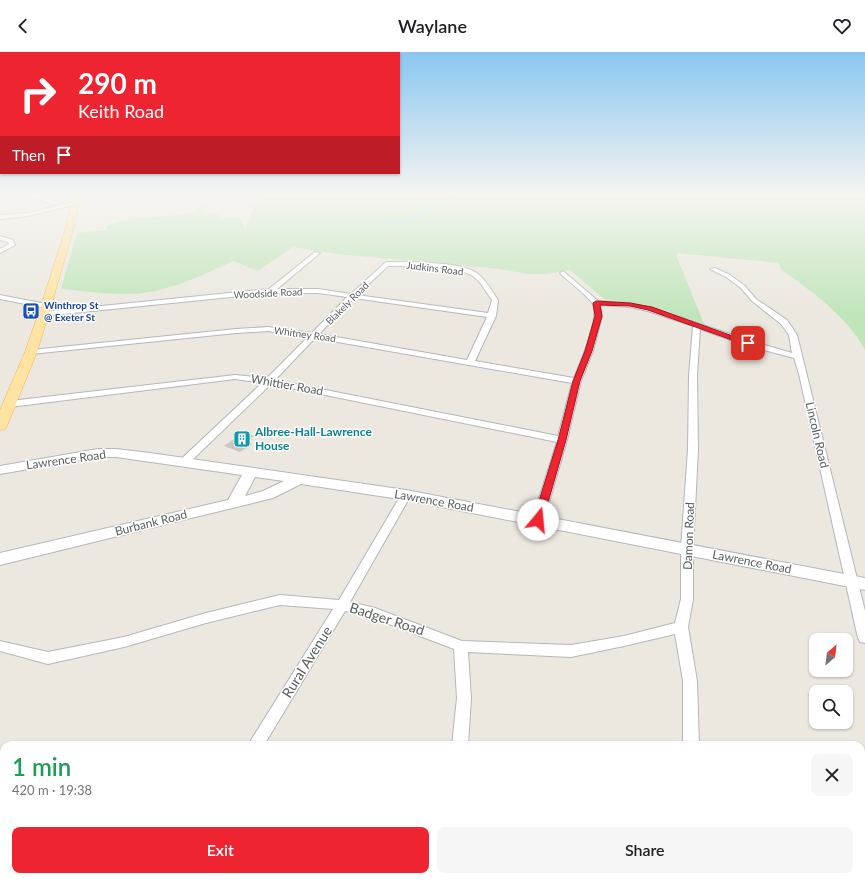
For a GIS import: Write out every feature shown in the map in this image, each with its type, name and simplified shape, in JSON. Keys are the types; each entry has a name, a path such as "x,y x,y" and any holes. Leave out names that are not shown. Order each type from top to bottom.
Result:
{"main road":[{"path":"0,426 31,352 68,235"}],"street":[{"path":"0,238 11,241 12,245 0,251"},
{"path":"271,291 317,253"},
{"name":"Blakely Road","path":"184,463 269,381 353,295 386,264 391,264"},
{"name":"Judkins Road","path":"391,264 464,269 474,274 495,300 492,316 486,333 470,362"},
{"name":"Lincoln Road","path":"713,269 728,276 743,287 754,300 784,322 793,335 797,357 803,374 858,582 865,638"},
{"path":"563,274 596,303 630,305 650,309 748,343 797,357"},
{"name":"Woodside Road","path":"0,296 45,310 271,291 318,291 492,316"},
{"path":"538,520 562,440 576,381 589,351 598,316 596,303"},
{"name":"Damon Road","path":"691,741 690,681 681,627 687,599 687,549 693,448 693,375 696,325"},
{"name":"Whitney Road","path":"31,352 268,329 315,335 576,381"},
{"name":"Whittier Road","path":"10,404 235,377 269,381 562,440"},
{"name":"Lawrence Road","path":"0,470 98,453 116,453 406,495 858,582"},
{"path":"234,503 251,472"},
{"name":"Burbank Road","path":"0,559 268,495 300,479"},
{"name":"Rural Avenue","path":"258,741 342,605 406,495"},
{"name":"Badger Road","path":"0,646 48,658 124,642 206,618 280,600 342,605 370,611 461,646 571,651 624,641 681,627"},
{"path":"460,741 464,698 461,646"}],"green space":[{"path":"77,235 865,235 865,350 848,326 828,305 781,269 778,263 677,253 677,257 704,324 648,305 604,299 570,270 547,274 528,274 499,269 337,254 293,247 258,271 233,261 171,287 145,293 114,294 61,289"}],"building":[{"name":"Albree-Hall-Lawrence House","path":"244,432 254,436 246,441 252,444 240,452 224,446"}],"place":[{"name":"Winthrop St @ Exeter St","path":"31,311"},
{"name":"Albree-Hall-Lawrence House","path":"242,439"}],"route":[{"path":"538,520 562,440 576,381 589,351 598,316 596,303 630,305 650,309 748,343"}]}
